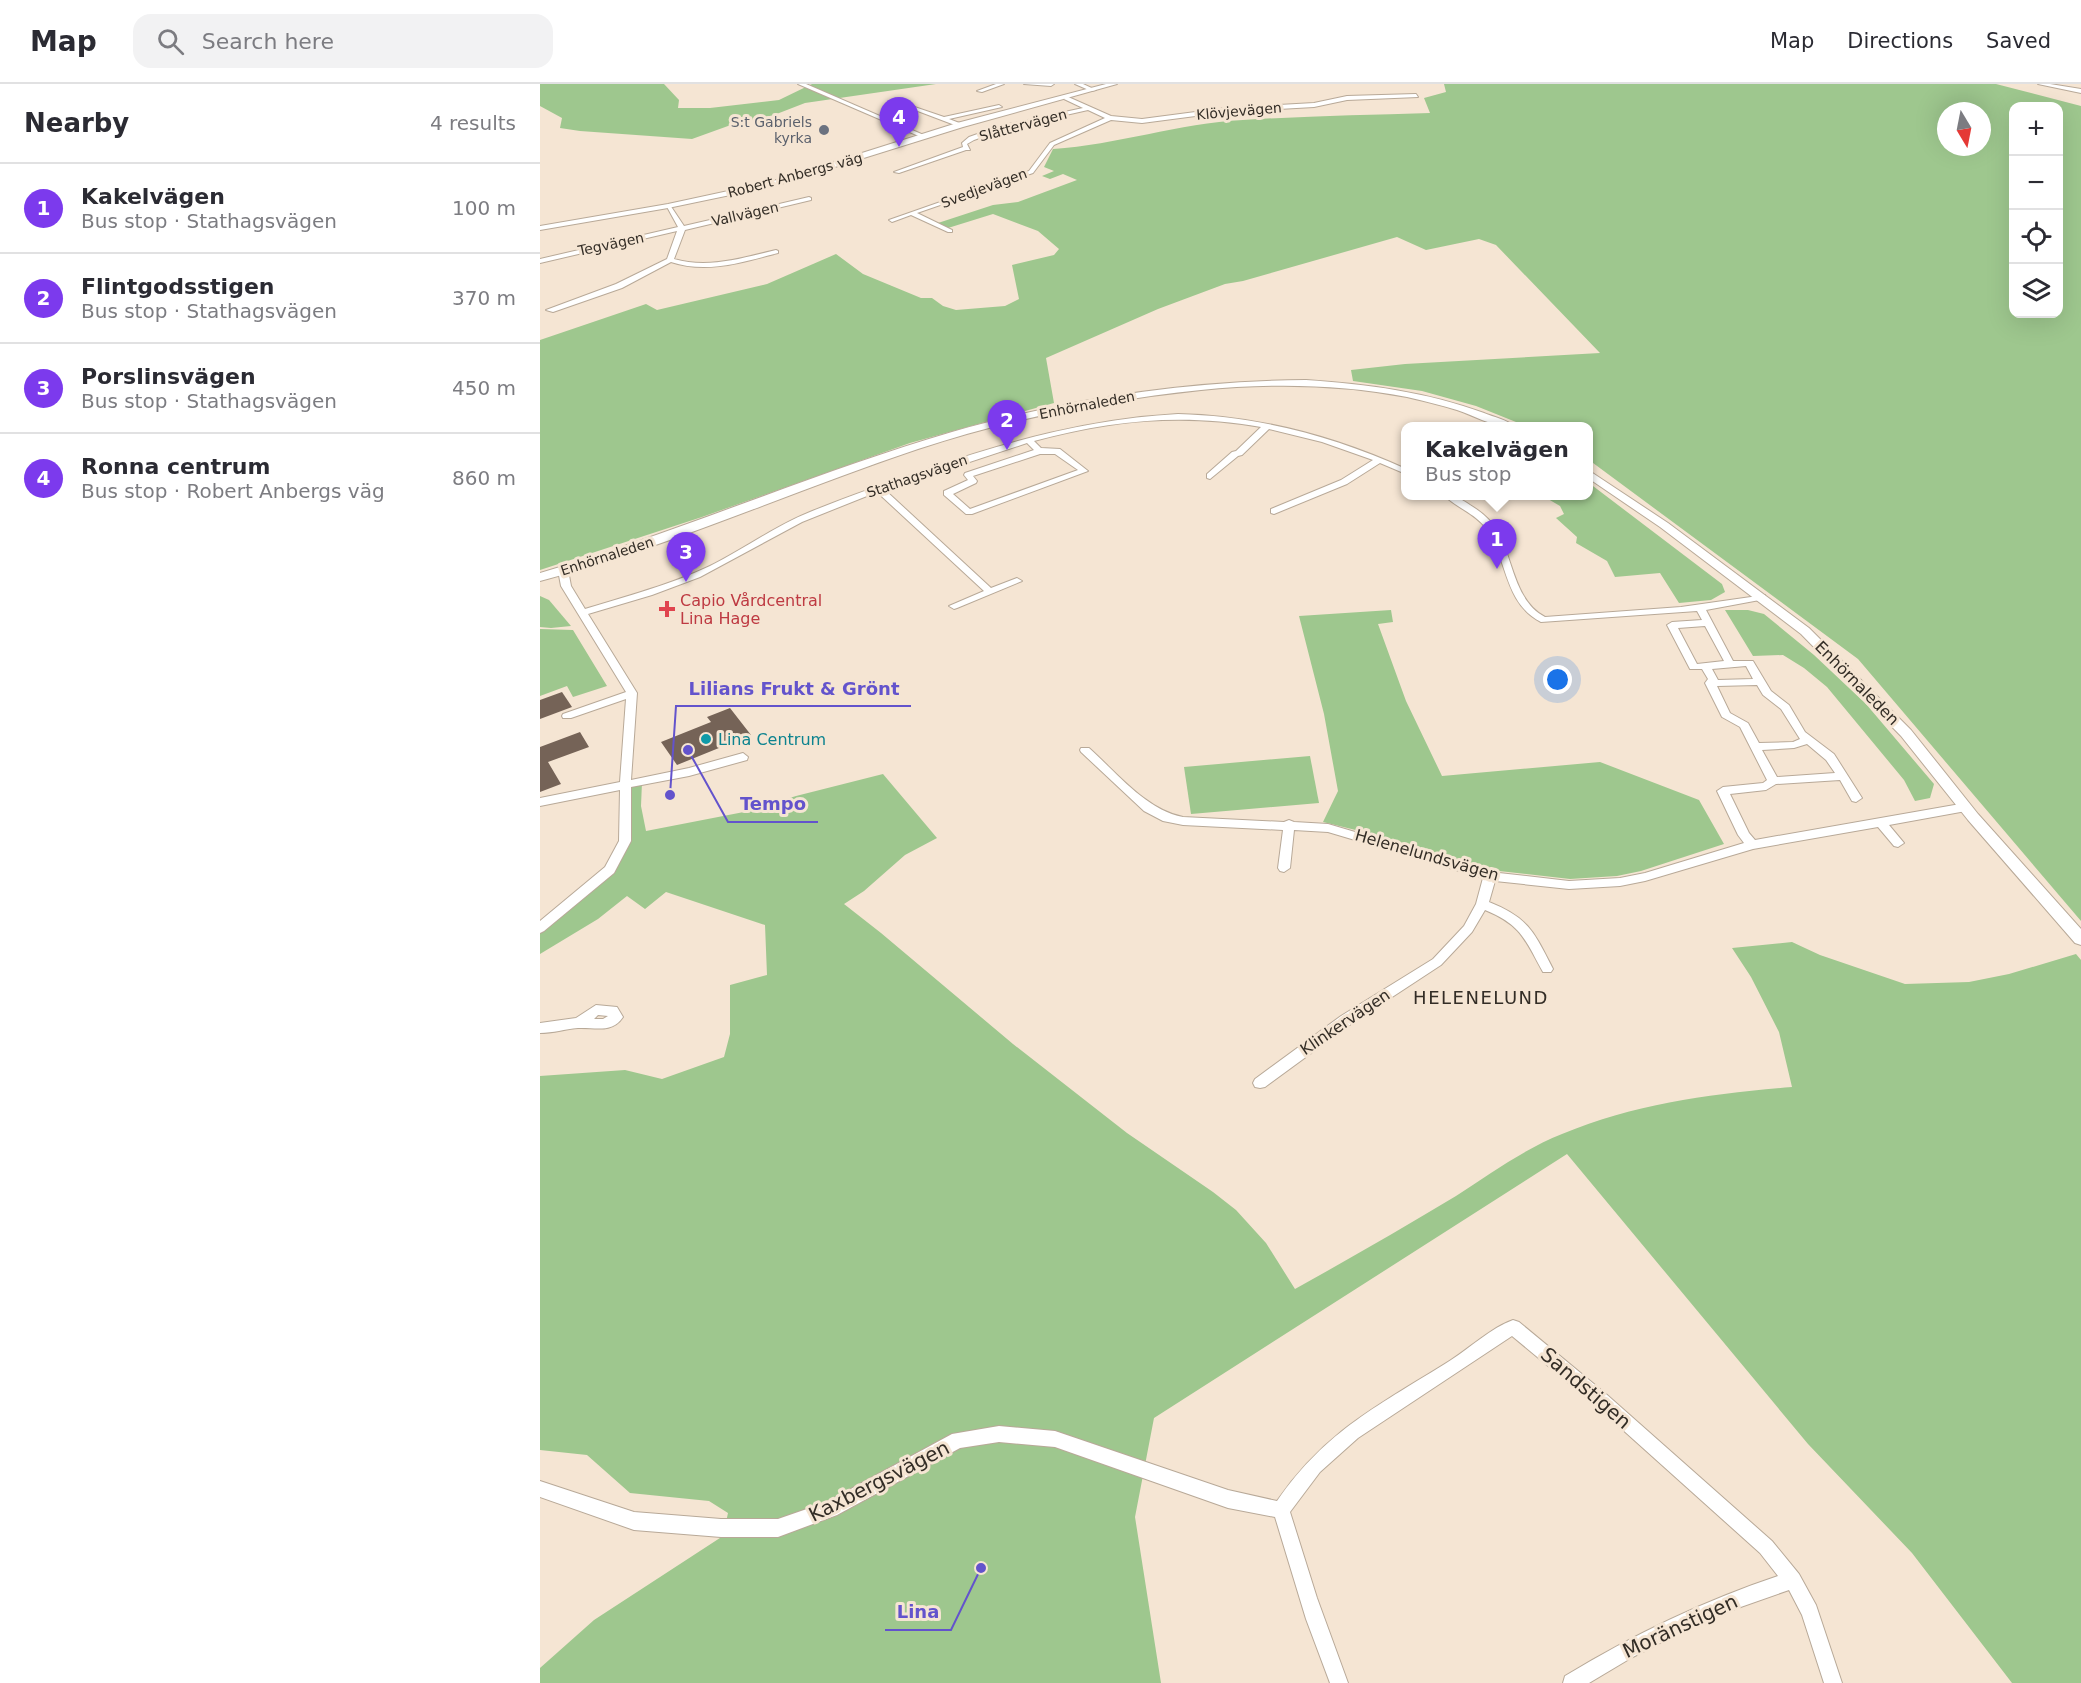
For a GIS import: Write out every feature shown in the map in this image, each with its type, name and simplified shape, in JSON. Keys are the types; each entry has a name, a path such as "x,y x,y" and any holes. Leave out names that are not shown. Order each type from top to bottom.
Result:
{"street":[{"path":"801,84 923,136"},
{"path":"980,91 1001,84"},
{"path":"1027,84 1050,84"},
{"path":"1078,84 1093,90"},
{"name":"Robert Anbergs väg","path":"540,228 668,206 802,176 960,125 1114,84"},
{"path":"2041,84 2081,91"},
{"name":"Klövjevägen","path":"1066,98 1110,118 1142,122 1226,110 1314,105 1347,98 1416,96"},
{"path":"896,101 960,125"},
{"path":"946,118 999,107"},
{"name":"Slåttervägen","path":"897,172 968,148 964,144 967,140 998,129 1089,108"},
{"name":"Svedjevägen","path":"892,220 1031,172 1038,167 1046,148 1110,118"},
{"name":"Vallvägen","path":"682,228 809,199"},
{"path":"668,206 682,228 670,261"},
{"name":"Svedjevägen","path":"911,213 950,231"},
{"name":"Tegvägen","path":"540,261 682,228"},
{"path":"550,310 619,286 670,261 693,266 710,266 776,252"},
{"name":"Enhörnaleden","path":"540,577 709,522 913,447 1058,409 1126,397 1210,385 1283,381 1352,386 1418,396 1474,411 1500,422"},
{"name":"Stathagsvägen","path":"584,612 691,577 712,568 773,532 879,489 982,453 1090,427 1164,417 1212,418 1325,440 1401,470"},
{"path":"1210,476 1266,427"},
{"path":"1029,440 1039,450 1058,451 1084,471 969,512 947,493 973,481 968,475 1039,450"},
{"path":"1274,511 1344,482 1379,460"},
{"name":"Enhörnaleden","path":"1593,477 1762,597 1805,631 1906,733 1966,807 2081,939"},
{"path":"879,489 990,592"},
{"path":"1457,500 1481,516 1492,530 1522,601 1530,614 1544,620 1700,607 1762,597"},
{"path":"540,928 592,886 615,863 625,841 625,785 632,693 566,586 563,570"},
{"path":"954,606 1017,581"},
{"path":"1700,607 1730,664"},
{"path":"1708,623 1672,625 1694,667 1749,663 1767,693 1785,707 1801,734 1830,757 1856,798"},
{"path":"1705,666 1713,679 1710,683"},
{"path":"1710,683 1759,682"},
{"path":"1710,683 1726,715 1743,725 1773,782"},
{"path":"567,716 632,693"},
{"path":"1755,747 1794,745 1808,740"},
{"name":"Helenelundsvägen","path":"1085,750 1148,808 1167,818 1183,821 1288,824 1328,828 1377,840 1490,876 1569,885 1620,882 1645,877 1752,845 1966,807"},
{"path":"540,802 689,772 743,757"},
{"path":"1752,845 1744,835 1724,791 1766,786 1773,782 1843,776"},
{"path":"1880,822 1898,843"},
{"path":"1284,868 1288,824"},
{"name":"Klinkervägen","path":"1260,1083 1346,1020 1437,962 1468,929 1482,904 1490,876"},
{"path":"1482,904 1506,913 1524,925 1547,969"},
{"path":"540,1028 579,1023"},
{"name":"Sandstigen","path":"1281,1510 1297,1486 1317,1463 1356,1427 1513,1327 1600,1399 1766,1547 1792,1580 1810,1611 1833,1683"},
{"name":"Kaxbergsvägen","path":"540,1489 634,1521 721,1528 778,1528 831,1509 958,1440 999,1434 1054,1439 1190,1484 1228,1500 1281,1510"},
{"path":"1281,1510 1319,1631 1340,1683"},
{"name":"Moränstigen","path":"1572,1683 1629,1647 1737,1598 1792,1580"}],"green space":[{"path":"540,84 664,84 679,100 678,108 710,108 779,100 812,84 936,84 805,103 774,115 728,126 692,139 560,128 562,118 540,106"},
{"path":"1444,84 1996,84 2081,106 2081,921 1858,659 1593,463 1593,422 1516,422 1476,406 1422,391 1353,381 1351,370 1405,364 1600,353 1496,245 1479,239 1426,250 1397,237 1243,281 1225,284 1158,309 1046,358 1054,403 910,443 702,517 540,570 540,340 646,304 657,310 767,284 836,254 863,274 921,298 932,298 943,306 956,310 1005,306 1019,299 1012,265 1054,255 1059,249 1038,231 993,214 948,228 938,223 993,205 1018,202 1077,180 1063,174 1050,179 1042,176 1054,171 1044,167 1053,149 1077,147 1219,122 1430,113 1424,98 1446,92"},
{"path":"1593,486 1722,584 1725,592 1711,600 1679,603 1660,573 1615,577 1607,561 1576,543 1577,537 1556,518 1564,514 1560,506 1550,500 1593,500"},
{"path":"540,596 549,600 571,626 540,627"},
{"path":"1391,610 1393,622 1378,624 1406,701 1442,776 1600,762 1699,800 1724,844 1641,871 1617,876 1570,879 1490,870 1380,836 1323,822 1338,791 1324,714 1299,616"},
{"path":"1725,610 1748,610 1764,614 1814,655 1866,704 1934,784 1930,798 1915,801 1904,780 1827,687 1804,668 1783,655 1753,656"},
{"path":"540,629 573,630 607,686 573,697 567,686 540,696"},
{"path":"1310,756 1319,803 1191,814 1184,767"},
{"path":"883,774 937,838 905,855 864,891 844,904 1013,1044 1127,1133 1236,1210 1266,1243 1295,1289 1436,1208 1521,1154 1562,1134 1590,1123 1647,1107 1733,1093 1792,1087 1779,1032 1751,977 1732,948 1792,942 1820,955 1905,984 1969,982 2009,974 2076,954 2081,960 2081,1683 2012,1683 1912,1553 1808,1444 1567,1154 1154,1418 1135,1517 1161,1683 540,1683 540,1668 594,1620 723,1536 728,1513 709,1501 630,1493 587,1455 540,1450 540,1076 625,1070 662,1079 724,1057 730,1034 730,985 767,975 765,925 666,892 645,909 627,896 598,919 540,954 540,928 620,854 625,785 642,782 641,806 646,831 749,811 796,796"}],"building":[{"path":"562,692 572,707 540,719 540,700"},
{"name":"Lina Centrum","path":"730,708 751,735 677,765 661,742 711,722 707,717"},
{"path":"580,732 589,747 548,762 561,784 540,792 540,747"}],"place":[{"name":"S:t Gabriels kyrka","path":"824,130"},
{"name":"Ronna centrum","path":"899,147"},
{"name":"Flintgodsstigen","path":"1007,450"},
{"name":"Kakelvägen","path":"1497,569"},
{"name":"Porslinsvägen","path":"686,582"},
{"name":"Capio Vårdcentral Lina Hage","path":"667,609"},
{"name":"Lina Centrum","path":"706,739"},
{"name":"Tempo","path":"688,750"},
{"name":"Lilians Frukt & Grönt","path":"670,795"},
{"name":"Lina","path":"981,1568"}],"district":[{"name":"HELENELUND","path":"1481,997"}]}
